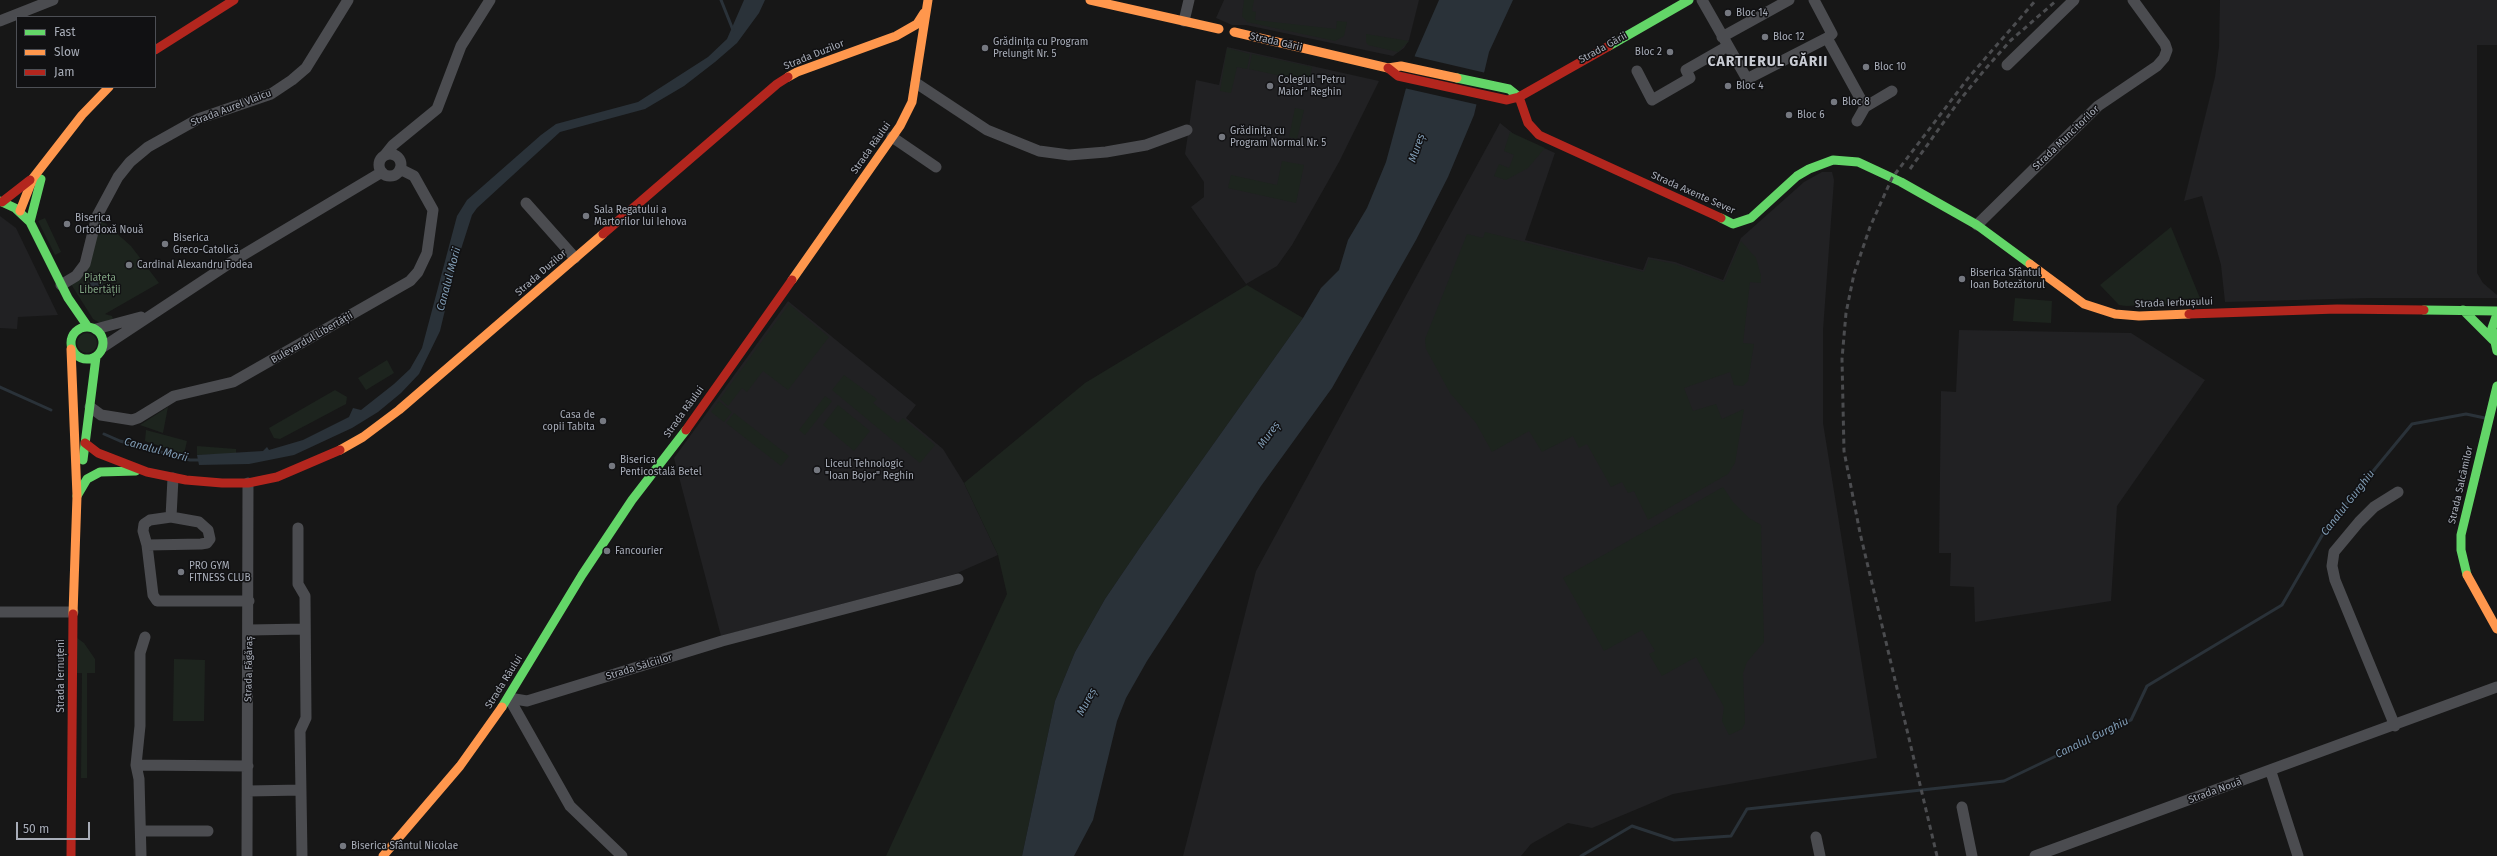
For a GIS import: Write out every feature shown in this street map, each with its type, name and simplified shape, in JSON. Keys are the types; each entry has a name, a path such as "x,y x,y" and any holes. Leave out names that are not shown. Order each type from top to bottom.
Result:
{"main road":[{"path":"156,49 234,0"},
{"name":"Strada Râului","path":"383,856 460,766 509,698 582,575 632,500 693,420 906,116 912,102 916,82 928,0"},
{"path":"1090,0 1219,29 1225,37 1231,36 1234,32 1228,23 1222,24 1219,29"},
{"name":"Strada Gării","path":"1388,68 1398,76 1507,100 1519,97 1689,0"},
{"name":"Strada Duzilor","path":"85,443 98,453 147,472 173,478 222,483 248,483 277,477 301,468 363,437 434,381 776,84 797,72 896,36 916,24 925,13"},
{"name":"Strada Gării","path":"1234,32 1388,68 1401,66 1509,89 1519,97"},
{"path":"20,211 33,178 82,115 108,88"},
{"name":"Strada Axente Sever","path":"1519,97 1528,123 1539,135 1733,224 1751,218 1797,176 1820,164 1833,160 1853,161 1892,178"},
{"path":"30,222 35,197 46,160"},
{"path":"33,178 1,202 20,211 30,222 68,298 92,328 102,337 103,347 96,357 82,359 72,349 70,343 74,333 78,329 92,328"},
{"name":"Strada Ierbușului","path":"1892,178 1977,225 2084,304 2115,314 2139,316 2337,310 2497,311"},
{"path":"20,211 35,197"},
{"path":"68,298 74,333"},
{"path":"2463,310 2493,340"},
{"path":"2497,314 2492,328 2493,340 2497,351"},
{"name":"Strada Iernuțeni","path":"71,856 73,612 76,496 72,349"},
{"name":"Strada Iernuțeni","path":"76,496 85,443 96,357"},
{"name":"Strada Salcâmilor","path":"2497,386 2461,535 2461,550 2468,580 2492,613 2497,629"},
{"name":"Strada Duzilor","path":"76,496 88,479 100,472 147,472"}],"street":[{"path":"0,21 53,0"},
{"name":"Strada Aurel Vlaicu","path":"61,285 76,276 85,264 97,216 114,182 130,162 148,146 198,119 271,94 292,80 306,68 348,0"},
{"path":"382,172 380,160 401,139 437,109 461,46 490,0"},
{"path":"1184,21 1189,0"},
{"path":"1702,0 1747,79 1832,34 1814,0"},
{"path":"1637,71 1652,100 1690,78 1686,70 1725,41 1789,0"},
{"path":"2007,65 2074,0"},
{"name":"Strada Muncitorilor","path":"1977,225 2098,106 2157,66 2164,58 2167,50 2165,44 2133,0"},
{"path":"1826,38 1865,107"},
{"path":"916,82 987,130 1039,151 1069,155 1106,152 1146,145 1187,130"},
{"path":"1857,121 1865,107 1892,91"},
{"path":"892,137 936,167"},
{"path":"397,156 401,139"},
{"path":"382,172 392,176 400,169 401,162 397,156 391,154 385,155"},
{"name":"Bulevardul Libertății","path":"90,407 101,415 132,420 138,418 174,396 228,384 410,281 418,272 427,253 434,210 414,176 400,169"},
{"path":"103,347 151,314 382,172"},
{"path":"526,203 575,258"},
{"path":"92,328 151,314"},
{"path":"171,518 173,478"},
{"name":"Strada Făgăraș","path":"247,856 249,630 248,483"},
{"path":"2395,726 2335,580 2332,566 2334,552 2359,522 2374,507 2398,492"},
{"path":"147,545 207,543 210,539 208,530 199,522 171,518 150,520 144,524 142,531 147,545 153,595 157,601 249,601"},
{"path":"298,528 298,584 305,596 306,718 300,730 302,856"},
{"name":"Strada Sălciilor","path":"509,698 527,701 722,641 958,579"},
{"path":"0,612 73,612"},
{"path":"249,630 305,629"},
{"path":"141,856 142,831 139,778 136,765 140,726 140,653 145,637"},
{"name":"Strada Nouă","path":"2034,856 2270,772 2497,688"},
{"path":"509,698 570,806 622,856"},
{"path":"136,765 248,766"},
{"path":"2270,772 2298,856"},
{"path":"248,791 301,790"},
{"path":"1962,807 1972,856"},
{"path":"142,831 208,831"},
{"path":"1816,837 1820,856"}],"shaded area":[{"path":"1224,0 1419,0 1409,40 1404,48 1393,56 1246,25 1232,25 1216,18"},
{"path":"2220,0 2497,0 2497,45 2477,45 2477,273 2483,283 2497,295 2497,298 2370,298 2225,302 2221,265 2202,196 2184,201 2215,77 2219,47"},
{"path":"1227,47 1379,81 1339,162 1292,245 1277,266 1246,284 1191,207 1204,197 1204,182 1185,154 1196,80 1219,85"},
{"path":"1500,123 1515,135 1555,153 1525,240 1643,270 1648,257 1675,262 1723,280 1741,238 1804,182 1822,172 1832,172 1834,180 1823,330 1823,423 1877,758 1673,794 1592,828 1568,823 1531,844 1521,856 1183,856 1256,571"},
{"path":"0,216 16,228 58,315 18,317 17,329 0,328"},
{"name":"Liceul Tehnologic \"Ioan Bojor\" Reghin","path":"788,301 916,405 906,418 943,449 964,483 998,555 955,574 721,636 674,458"},
{"path":"1959,330 2131,333 2205,380 2117,506 2111,601 1975,622 1974,587 1950,586 1951,553 1939,553 1941,391 1956,392"}],"green space":[{"path":"1244,0 1254,0 1252,11 1256,12 1255,20 1336,29 1337,21 1347,22 1344,36 1335,41 1247,22 1242,16"},
{"path":"1366,34 1409,41 1398,52 1368,45 1366,42"},
{"path":"1227,48 1250,54 1247,69 1237,67 1231,93 1220,91"},
{"path":"1252,54 1312,67 1309,82 1249,69"},
{"path":"1295,108 1304,110 1297,139 1289,137"},
{"path":"1510,132 1545,148 1528,168 1506,180 1494,176 1499,164 1509,168 1514,155 1504,151"},
{"path":"1282,161 1304,165 1296,203 1228,188 1231,175 1277,185"},
{"name":"Piațeta Libertății","path":"97,216 131,246 159,283 105,314 112,316 115,324 100,323 93,319 69,281 76,276"},
{"path":"45,218 61,252 55,255 38,221"},
{"path":"2171,227 2202,303 2119,305 2100,285"},
{"path":"1485,232 1644,272 1649,259 1675,264 1724,282 1741,241 1756,258 1761,276 1761,283 1750,282 1743,343 1754,344 1748,381 1743,386 1734,385 1730,372 1684,388 1693,411 1716,404 1722,419 1744,409 1735,463 1728,474 1648,520 1634,491 1628,493 1622,482 1611,487 1587,444 1579,448 1573,436 1542,452 1529,431 1492,452 1476,423 1450,393 1426,349 1425,339 1467,234 1483,238"},
{"path":"1247,285 1303,318 1143,543 1105,599 1075,652 1055,701 1022,856 886,856 1007,594 998,555 964,483 1085,383"},
{"path":"2015,298 2052,301 2051,323 2013,321"},
{"path":"789,304 829,337 788,390 763,371 747,392 742,388 728,406 720,399"},
{"path":"87,333 94,336 97,343 94,350 87,353 80,350 77,343 80,336"},
{"path":"387,360 394,373 366,390 358,378"},
{"path":"844,375 877,399 873,403 898,423 903,418 935,445 920,463 832,390"},
{"path":"335,390 347,397 346,404 280,439 274,438 269,428"},
{"path":"825,396 832,401 805,435 799,430"},
{"path":"719,401 732,412 724,422 711,412"},
{"path":"838,405 870,431 854,451 823,425"},
{"path":"168,407 163,433 140,425"},
{"path":"734,413 789,456 781,466 726,423"},
{"path":"146,430 187,441 184,454 145,441"},
{"path":"197,446 236,449 236,454 197,455"},
{"path":"1723,487 1733,502 1749,518 1761,525 1764,642 1747,662 1743,673 1745,723 1742,729 1729,735 1722,721 1724,707 1696,657 1662,676 1649,654 1655,651 1642,630 1604,651 1563,578"},
{"path":"73,635 84,643 95,659 95,673 87,673 87,778 81,778 82,673 72,673"},
{"path":"174,659 205,660 204,721 173,721"}],"water":[{"path":"744,0 765,0 759,13 737,43 715,62 684,86 645,109 560,132 477,208 472,215 455,268 440,331 419,374 401,393 378,412 352,428 294,455 249,464 199,465 197,455 263,451 267,447 269,450 303,440 349,417 353,408 361,410 394,384 410,369 422,348 457,216 467,200 541,135 556,124 638,102 708,57 727,39"},
{"name":"Mureș","path":"1439,0 1513,0 1489,52 1474,115 1448,177 1416,240 1332,388 1261,486 1147,661 1126,698 1117,721 1093,820 1074,856 1022,856 1055,701 1075,652 1105,599 1143,543 1303,318 1321,288 1339,270 1348,240 1367,208 1386,162 1415,55"},
{"path":"91,279 103,281 101,294 88,291"}],"pier":[{"path":"1413,56 1486,73 1479,105 1404,88"}],"waterway":[{"path":"721,0 733,30"},
{"name":"Canalul Morii","path":"0,387 51,410"},
{"name":"Canalul Gurghiu","path":"1581,856 1632,826 1674,840 1731,836 1747,809 2004,781 2131,720 2147,686 2282,605 2327,527 2412,424 2466,414 2485,418"},
{"name":"Canalul Morii","path":"104,434 120,441 190,460 201,460"}],"railway":[{"path":"1937,856 1860,533 1844,451 1842,359 1846,313 1854,274 1870,227 1892,178 1969,77 2036,0"},
{"path":"1910,169 1959,101 1987,67 2010,41 2057,0"}],"traffic: fast":[{"path":"1609,46 1689,0"},
{"path":"1457,78 1509,89 1519,97"},
{"path":"1721,218 1733,224 1751,218 1797,176 1809,169 1833,160 1858,162 1901,182 1977,225 2030,264"},
{"path":"30,222 41,179"},
{"path":"0,201 15,208 30,222 68,298 88,327"},
{"path":"2424,310 2497,311"},
{"path":"2463,310 2493,340"},
{"path":"2497,314 2492,328 2497,351"},
{"path":"84,327 90,327 100,334 103,343 102,349 96,356 90,359 84,359 74,352 71,346 71,340 78,330 84,327"},
{"path":"83,460 96,357"},
{"path":"2467,575 2461,550 2461,535 2497,386"},
{"path":"502,707 582,575 632,500 686,430"},
{"path":"77,496 87,479 100,472 136,471"}],"traffic: slow":[{"path":"792,280 900,126 912,102 928,0"},
{"path":"1090,0 1219,29"},
{"path":"788,77 797,72 896,36 917,24 924,13"},
{"path":"1234,32 1388,68 1401,66 1457,78"},
{"path":"20,211 33,178 82,115 108,88"},
{"path":"340,450 363,437 399,410 603,234"},
{"path":"2030,264 2084,304 2115,314 2139,316 2189,314"},
{"path":"71,349 77,496 73,614"},
{"path":"2467,575 2497,629"},
{"path":"383,856 460,766 502,707"}],"traffic: jam":[{"path":"156,49 234,0"},
{"path":"1388,68 1398,76 1507,100 1519,97 1609,46"},
{"path":"603,234 777,84 788,77"},
{"path":"1519,97 1528,123 1539,135 1721,218"},
{"path":"2,202 30,180"},
{"path":"686,430 792,280"},
{"path":"2189,314 2337,309 2424,310"},
{"path":"85,443 98,453 147,472 186,480 222,483 248,483 277,477 340,450"},
{"path":"71,856 73,614"}],"place":[{"name":"Bloc 14","path":"1728,13"},
{"name":"Bloc 12","path":"1765,37"},
{"name":"Grădinița cu Program Prelungit Nr. 5","path":"985,48"},
{"name":"Bloc 2","path":"1670,52"},
{"name":"Bloc 10","path":"1866,67"},
{"name":"Colegiul \"Petru Maior\" Reghin","path":"1270,86"},
{"name":"Bloc 4","path":"1728,86"},
{"name":"Bloc 8","path":"1834,102"},
{"name":"Bloc 6","path":"1789,115"},
{"name":"Grădinița cu Program Normal Nr. 5","path":"1222,137"},
{"name":"Sala Regatului a Martorilor lui Iehova","path":"586,216"},
{"name":"Biserica Ortodoxă Nouă","path":"67,224"},
{"name":"Biserica Greco-Catolică","path":"165,244"},
{"name":"Cardinal Alexandru Todea","path":"129,265"},
{"name":"Biserica Sfântul Ioan Botezătorul","path":"1962,279"},
{"name":"Casa de copii Tabita","path":"603,421"},
{"name":"Biserica Penticostală Betel","path":"612,466"},
{"name":"Liceul Tehnologic \"Ioan Bojor\" Reghin","path":"817,470"},
{"name":"Fancourier","path":"607,551"},
{"name":"PRO GYM FITNESS CLUB","path":"181,572"},
{"name":"Biserica Sfântul Nicolae","path":"343,846"}],"district":[{"name":"CARTIERUL GĂRII","path":"1768,62"}]}
